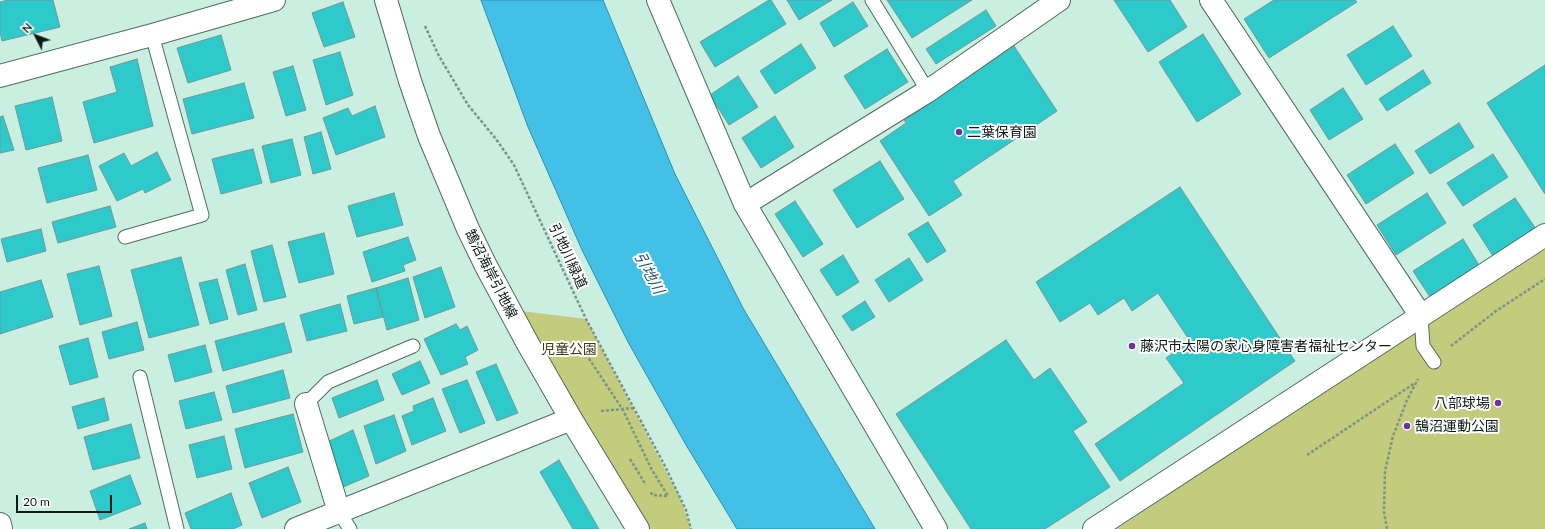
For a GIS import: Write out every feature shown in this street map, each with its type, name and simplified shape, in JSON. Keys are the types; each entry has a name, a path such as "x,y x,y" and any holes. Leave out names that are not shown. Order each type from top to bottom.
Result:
{"street":[{"path":"0,76 274,0"},
{"name":"鵠沼海岸引地線","path":"386,0 410,82 451,190 486,266 571,419 638,529"},
{"path":"658,0 745,204 936,529"},
{"path":"745,204 928,91 1059,0"},
{"path":"1211,0 1421,316"},
{"path":"1094,529 1545,235"},
{"path":"306,404 345,520"},
{"path":"296,529 345,520 571,419"},
{"path":"0,524 1,529"}],"lane":[{"path":"872,0 928,91"},
{"path":"125,237 202,214 152,35"},
{"path":"1421,316 1423,346 1434,362"},
{"path":"306,404 328,382 414,346"},
{"path":"140,377 177,529"}],"path":[{"name":"引地川緑道","path":"424,25 439,56 468,105 496,139 514,165 586,319 634,408 686,510 691,529"},
{"path":"1387,529 1384,512 1385,471 1393,436 1407,400 1421,374 1447,350 1496,310 1545,279"},
{"path":"556,350 584,351 622,410 652,470 668,496 652,495 633,462 628,457"},
{"path":"1307,455 1417,382"},
{"path":"596,410 622,410 634,408"},
{"path":"601,411 604,417"}],"green space":[{"name":"鵠沼運動公園","path":"1545,244 1545,529 1117,529 1423,324"},
{"name":"児童公園","path":"513,310 586,319 680,498 691,529 639,529"}],"water":[{"name":"引地川","path":"481,0 603,0 675,174 743,308 875,529 737,529 686,445 628,342 582,250 528,127"}],"building":[{"path":"8,0 53,0 60,27 2,41 0,32 0,2"},
{"path":"771,0 786,24 715,67 700,42"},
{"path":"787,0 832,0 799,20"},
{"path":"887,0 972,0 912,38"},
{"path":"1114,0 1170,0 1187,27 1148,52"},
{"path":"1274,0 1355,0 1357,2 1269,58 1244,19"},
{"path":"343,2 355,37 324,47 312,13"},
{"path":"853,2 868,26 834,47 820,23"},
{"path":"986,10 996,26 936,64 926,49"},
{"path":"1393,26 1412,56 1366,85 1347,55"},
{"path":"1203,34 1241,94 1197,122 1159,62"},
{"path":"221,35 231,70 188,83 177,48"},
{"path":"801,44 816,68 775,94 760,71"},
{"name":"二葉保育園","path":"1014,46 1057,111 953,181 962,195 929,216 880,141 906,123 904,120"},
{"path":"887,49 908,82 865,109 844,76"},
{"path":"340,52 353,95 326,105 313,60"},
{"path":"137,59 153,126 94,143 83,102 117,92 110,67"},
{"path":"1545,65 1545,194 1487,103"},
{"path":"293,66 306,110 286,116 273,72"},
{"path":"1423,70 1431,83 1387,111 1379,99"},
{"path":"738,76 758,107 729,125 710,95"},
{"path":"244,83 254,118 192,134 183,99"},
{"path":"1343,88 1363,119 1329,140 1310,110"},
{"path":"52,97 62,141 26,150 15,106"},
{"path":"375,106 385,137 336,155 323,118 348,108 352,116"},
{"path":"3,116 14,150 0,153 0,117"},
{"path":"775,116 794,147 761,168 742,138"},
{"path":"1459,123 1474,147 1430,174 1415,151"},
{"path":"321,132 331,169 313,174 304,137"},
{"path":"292,139 301,175 271,183 262,146"},
{"path":"1395,144 1414,173 1366,204 1347,175"},
{"path":"253,149 262,183 221,194 212,159"},
{"path":"157,152 171,180 145,193 143,189 117,201 99,166 124,153 131,166"},
{"path":"1493,154 1508,177 1463,206 1447,183"},
{"path":"88,155 97,190 47,203 38,168"},
{"path":"880,161 904,199 857,228 833,190"},
{"path":"1180,187 1295,361 1120,481 1095,444 1184,383 1166,358 1190,341 1158,293 1132,311 1124,298 1098,315 1090,303 1060,322 1036,282"},
{"path":"394,193 403,225 357,237 348,206"},
{"path":"1427,193 1446,223 1396,255 1377,225"},
{"path":"1515,198 1536,229 1493,256 1473,225"},
{"path":"795,201 823,244 803,257 775,214"},
{"path":"110,206 116,227 58,243 52,222"},
{"path":"928,222 946,251 927,263 908,234"},
{"path":"41,229 46,251 7,262 1,239"},
{"path":"324,233 334,274 299,283 288,242"},
{"path":"408,237 416,260 403,265 405,271 372,282 363,252"},
{"path":"1463,239 1479,265 1430,297 1413,271"},
{"path":"272,245 286,297 264,302 251,251"},
{"path":"843,255 859,282 837,296 820,270"},
{"path":"181,257 199,325 149,338 131,270"},
{"path":"909,258 923,280 889,302 875,280"},
{"path":"245,264 257,310 238,315 226,270"},
{"path":"99,266 112,316 80,325 67,274"},
{"path":"441,267 455,307 425,318 413,277"},
{"path":"408,278 419,320 387,330 376,288"},
{"path":"217,279 228,319 210,324 199,283"},
{"path":"41,280 53,317 0,334 0,292"},
{"path":"376,288 383,317 354,324 347,296"},
{"path":"865,301 875,317 852,331 842,316"},
{"path":"340,304 347,331 307,341 300,315"},
{"path":"137,322 144,350 109,359 102,332"},
{"path":"284,323 292,352 223,371 215,341"},
{"path":"456,324 460,330 467,326 478,350 465,357 468,364 441,375 424,339"},
{"path":"88,338 98,377 70,385 59,346"},
{"path":"1006,340 1034,380 1050,368 1087,422 1073,431 1110,487 1045,529 971,529 896,414"},
{"path":"205,345 212,372 175,382 168,355"},
{"path":"420,361 430,383 402,395 392,374"},
{"path":"496,364 518,413 497,421 476,372"},
{"path":"283,370 290,398 233,413 226,386"},
{"path":"377,380 384,400 339,418 332,398"},
{"path":"467,380 485,423 460,433 442,389"},
{"path":"214,392 222,420 186,429 179,401"},
{"path":"104,398 109,420 78,429 72,407"},
{"path":"433,398 446,431 412,445 402,416 414,411 413,406"},
{"path":"293,414 303,452 245,468 235,429"},
{"path":"394,415 406,451 376,464 364,426"},
{"path":"131,424 140,458 93,470 84,437"},
{"path":"353,430 369,476 341,488 325,443"},
{"path":"224,436 232,469 197,478 189,445"},
{"path":"559,460 599,529 573,529 540,472"},
{"path":"288,467 301,502 262,518 249,483"},
{"path":"130,475 141,504 100,520 90,491"},
{"path":"231,493 242,525 233,529 191,529 185,513"},
{"path":"145,523 147,529 129,529"}],"place":[{"name":"二葉保育園","path":"959,132"},
{"name":"藤沢市太陽の家心身障害者福祉センター","path":"1132,346"},
{"name":"八部球場","path":"1498,403"},
{"name":"鵠沼運動公園","path":"1407,426"}]}
